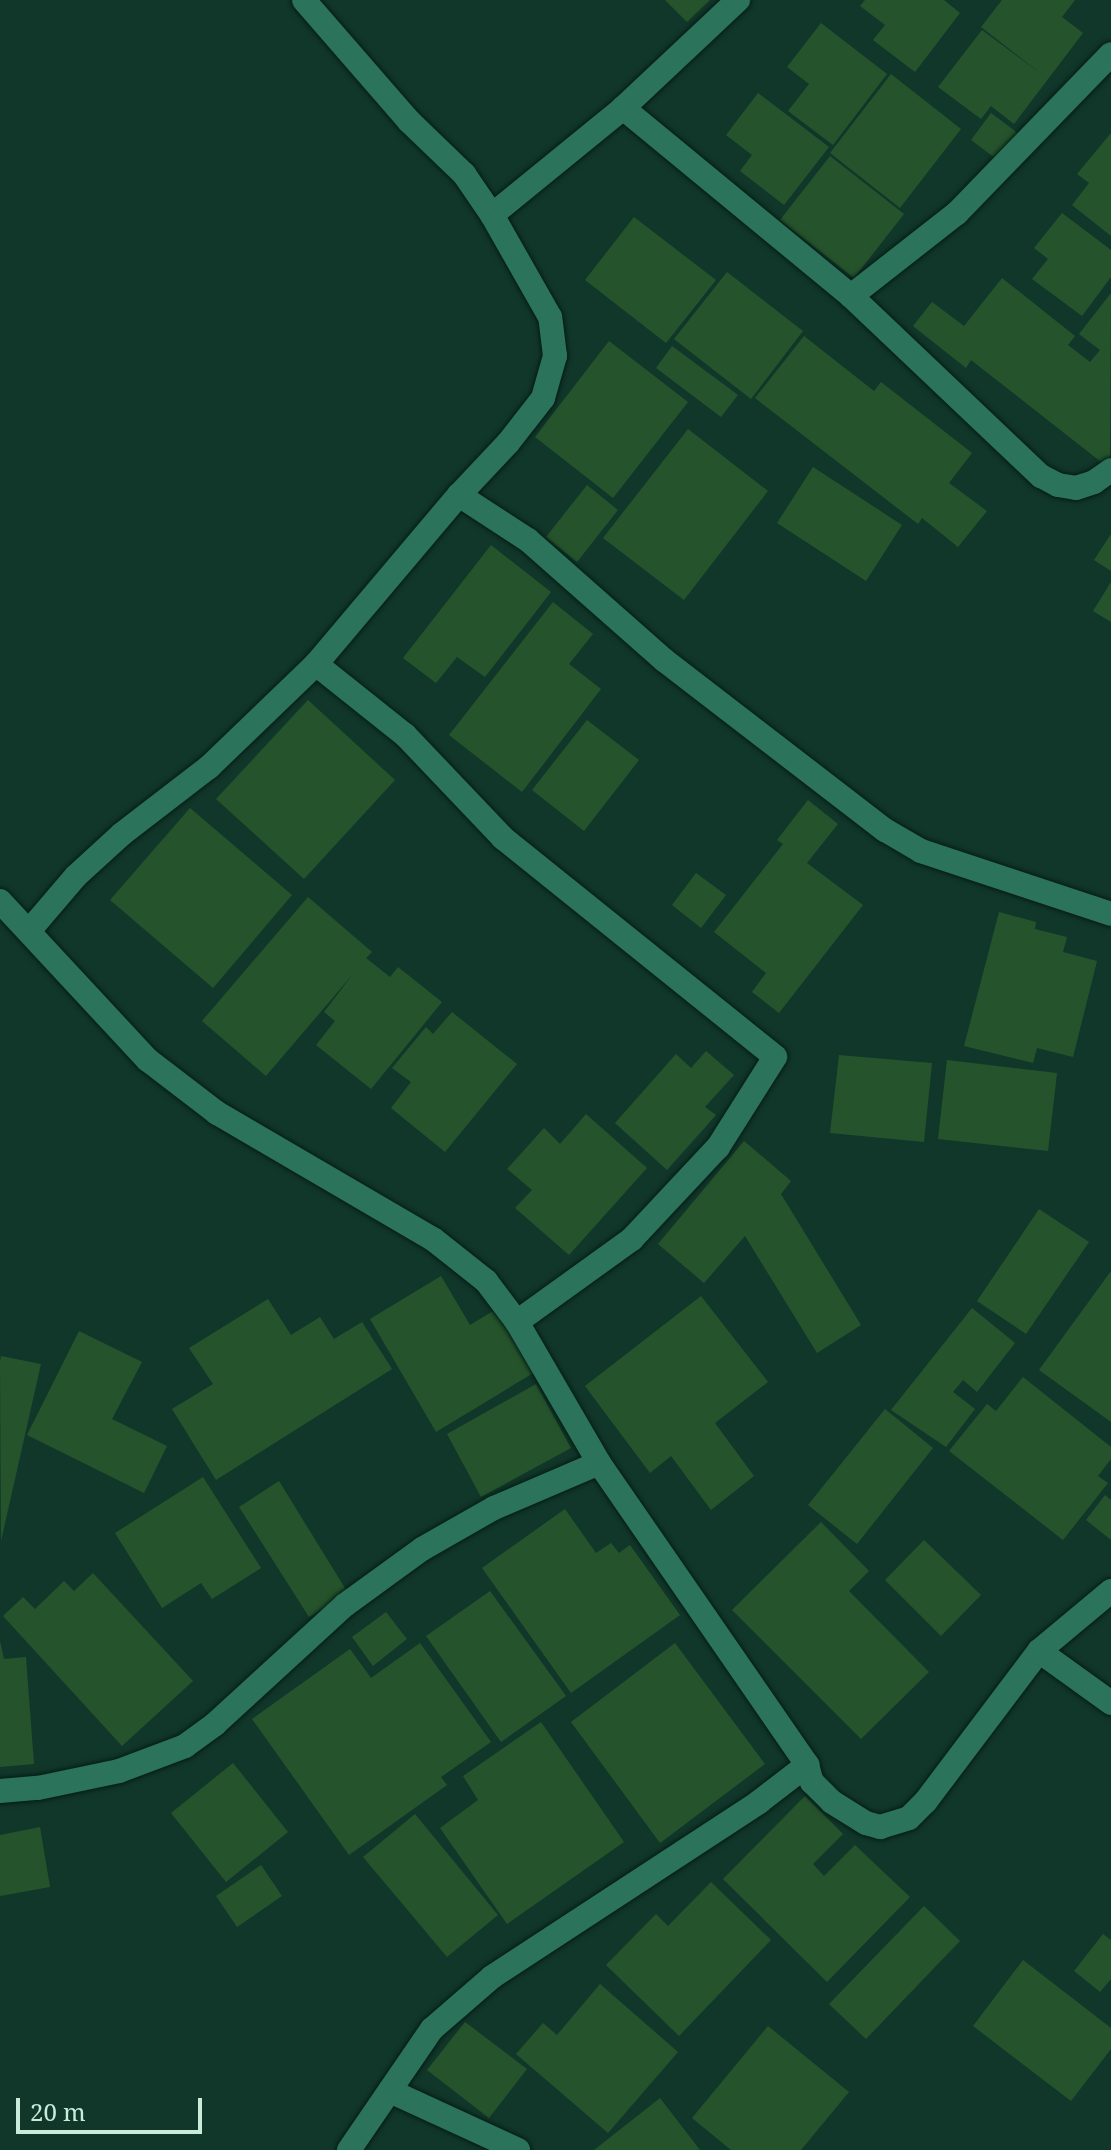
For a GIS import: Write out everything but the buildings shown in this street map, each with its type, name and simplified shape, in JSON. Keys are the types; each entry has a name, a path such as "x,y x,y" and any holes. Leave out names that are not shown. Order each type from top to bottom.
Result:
{"street":[{"path":"29,931 76,876 122,834 209,767 316,664 459,495 508,443 543,398 555,356 550,317 492,215 464,174 409,121 304,0"},
{"path":"492,215 623,108 738,0"},
{"path":"851,296 957,213 1111,54"},
{"path":"623,108 851,296 1041,476 1058,485 1076,488 1094,482 1111,470"},
{"path":"459,495 528,540 664,660 885,830 921,851 1111,914"},
{"path":"316,664 405,735 503,838 775,1057 718,1147 632,1239 517,1322"},
{"path":"0,901 148,1060 217,1113 433,1239 486,1281 517,1322 599,1463 807,1765 812,1782 832,1802 866,1823 880,1827 894,1826 909,1818 926,1801 1039,1651 1111,1591"},
{"path":"0,1791 38,1788 119,1771 185,1746 215,1724 345,1605 422,1549 494,1508 599,1463"},
{"path":"1039,1651 1111,1703"},
{"path":"349,2150 432,2029 492,1977 759,1802 807,1765"},
{"path":"390,2091 518,2150"}]}
